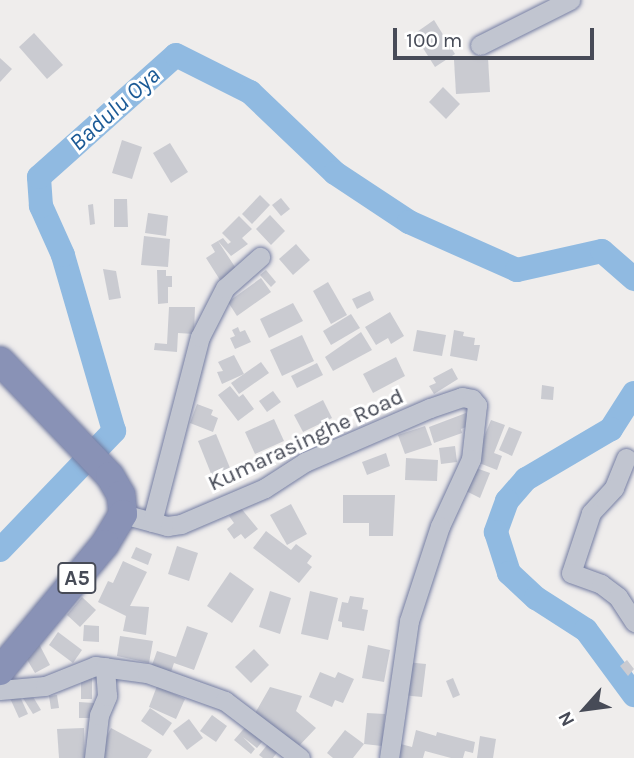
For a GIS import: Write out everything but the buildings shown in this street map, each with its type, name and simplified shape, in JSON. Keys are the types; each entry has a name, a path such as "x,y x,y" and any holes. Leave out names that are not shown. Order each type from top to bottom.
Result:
{"highway":[{"path":"6,368 110,476 121,495 123,514"},
{"name":"A5","path":"0,671 105,544 123,514"}],"street":[{"path":"480,45 570,0"},
{"path":"152,522 200,337 225,288 260,257"},
{"name":"Kumarasinghe Road","path":"123,514 167,526 181,524 265,488 305,462 430,408 462,397 472,399 477,405 471,459 439,526 409,621 389,758"},
{"path":"626,458 614,488 591,513 571,573 601,584 618,597 634,622"},
{"path":"0,690 45,686 95,666 147,673 225,701 300,758"},
{"path":"94,758 99,715 107,696 104,667"}],"waterway":[{"name":"Badulu Oya","path":"0,550 114,431 63,255 41,206 39,177 176,55 250,92 335,173 409,222 517,270 602,251 634,279"},
{"name":"Badulu Oya","path":"634,393 611,429 526,479 507,501 496,532 509,573 536,598 586,630 634,695"}]}
